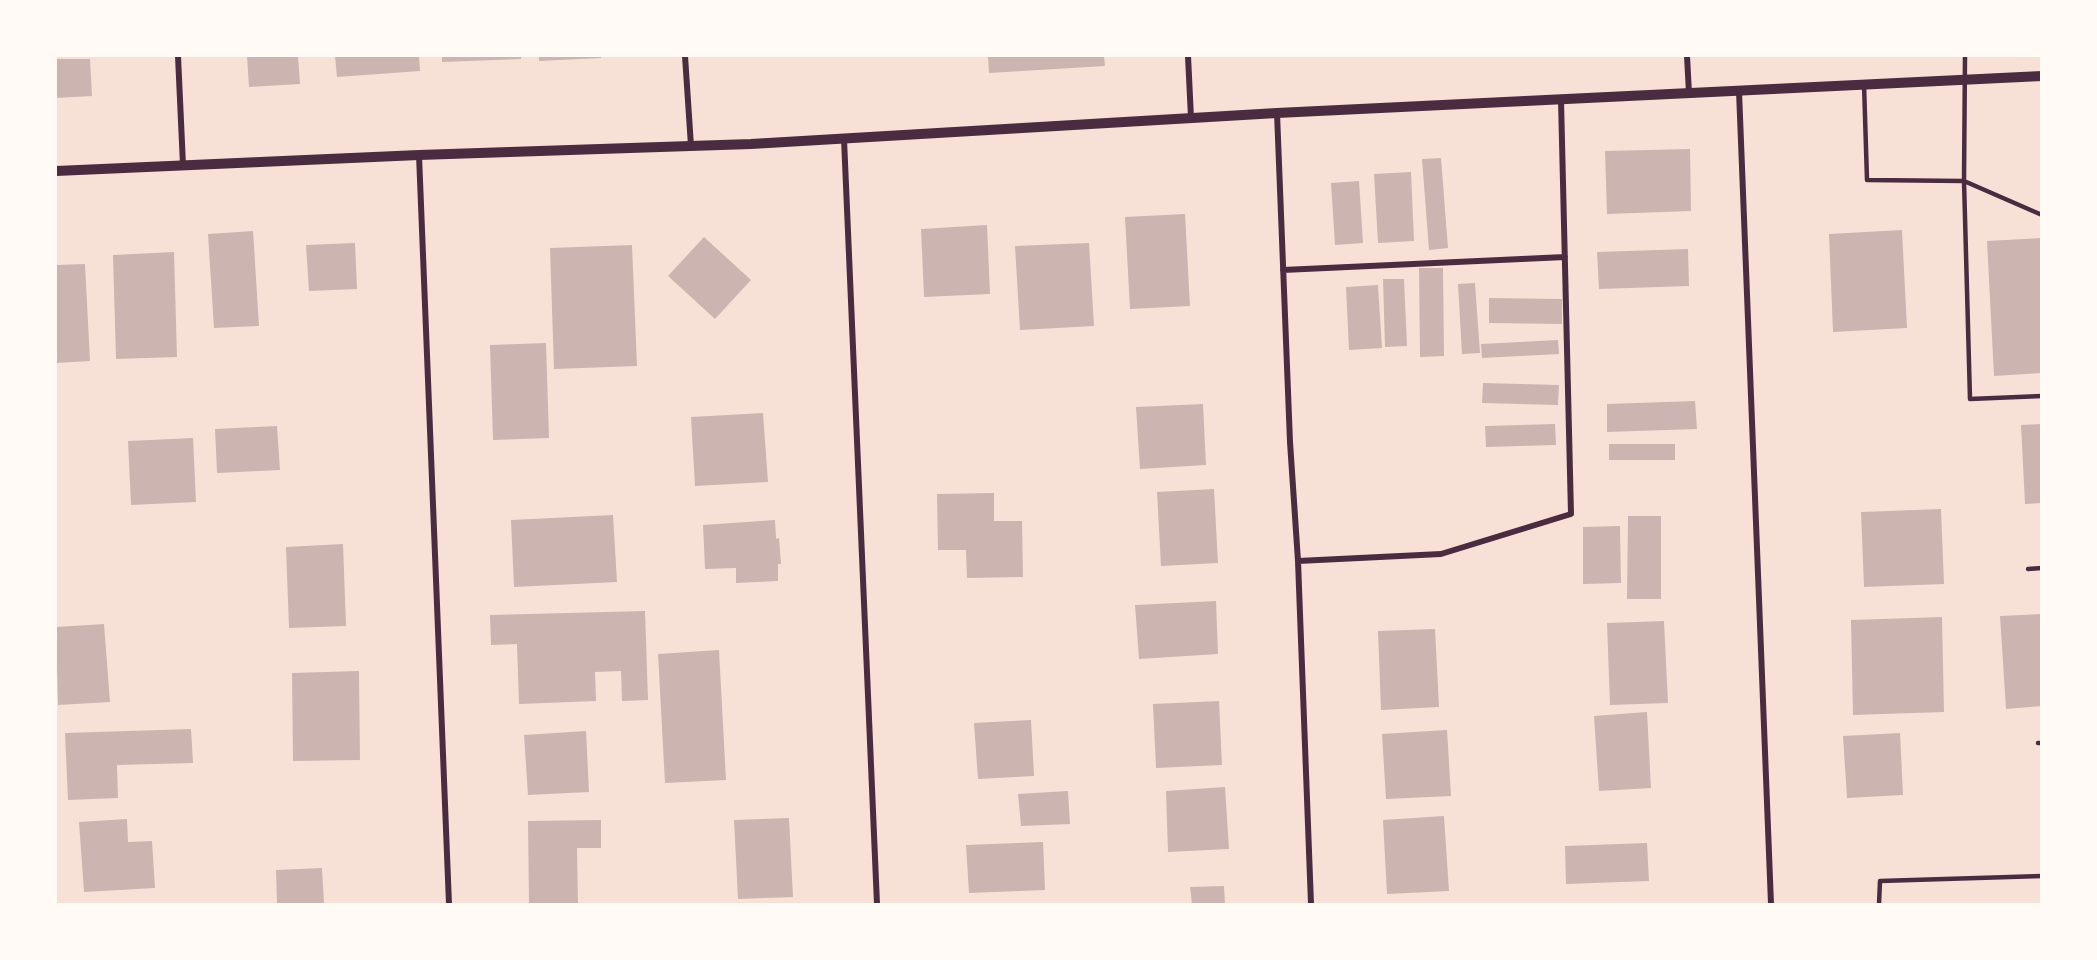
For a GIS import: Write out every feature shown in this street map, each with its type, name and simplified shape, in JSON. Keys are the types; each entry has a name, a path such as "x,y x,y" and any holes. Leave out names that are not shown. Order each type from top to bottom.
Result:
{"street":[{"path":"178,56 183,165"},
{"path":"685,56 691,146"},
{"path":"1188,56 1191,118"},
{"path":"1687,56 1689,93"},
{"path":"56,171 419,154 844,139 1277,113 2042,76"},
{"path":"1739,91 1771,904"},
{"path":"1298,561 1441,554 1571,514 1561,100"},
{"path":"1277,113 1311,904"},
{"path":"844,139 877,904"},
{"path":"419,154 449,904"},
{"path":"1283,270 1565,257"}],"lane":[{"path":"1965,56 1964,181 1970,399 2042,396"},
{"path":"1864,84 1867,180 1964,181 2042,215"},
{"path":"2028,569 2042,568"},
{"path":"1879,904 1880,881 2042,876"}],"building":[{"path":"247,56 298,56 300,84 249,87"},
{"path":"335,56 419,56 420,71 337,77"},
{"path":"442,56 521,56 521,59 442,62"},
{"path":"539,56 601,56 601,58 539,61"},
{"path":"988,56 1104,56 1105,66 989,73"},
{"path":"56,59 90,59 92,96 56,98"},
{"path":"1690,149 1691,211 1607,214 1605,151"},
{"path":"1441,158 1448,248 1429,250 1422,159"},
{"path":"1411,172 1414,241 1378,243 1374,174"},
{"path":"1359,181 1363,243 1335,245 1331,183"},
{"path":"1185,214 1190,306 1130,309 1125,217"},
{"path":"987,225 990,294 924,297 921,229"},
{"path":"1902,230 1907,328 1833,332 1829,234"},
{"path":"253,231 259,326 214,328 208,234"},
{"path":"704,237 751,280 715,319 668,276"},
{"path":"2042,238 2042,373 1994,376 1987,241"},
{"path":"355,243 357,289 309,291 306,245"},
{"path":"1089,243 1094,326 1020,330 1015,246"},
{"path":"632,245 637,366 554,369 550,248"},
{"path":"1688,249 1689,286 1599,289 1597,252"},
{"path":"174,252 177,357 116,359 113,255"},
{"path":"85,264 90,361 56,363 56,265"},
{"path":"1419,268 1443,268 1444,356 1420,357"},
{"path":"1383,279 1404,279 1407,346 1385,347"},
{"path":"1475,283 1480,353 1462,354 1458,284"},
{"path":"1378,285 1382,348 1349,350 1346,287"},
{"path":"1489,298 1562,299 1562,324 1489,323"},
{"path":"1558,340 1559,354 1482,358 1481,344"},
{"path":"546,343 549,438 493,440 490,345"},
{"path":"1483,383 1559,385 1558,405 1482,403"},
{"path":"1695,401 1697,429 1607,432 1607,404"},
{"path":"1203,404 1206,465 1140,469 1136,407"},
{"path":"763,413 768,482 695,486 691,417"},
{"path":"1555,424 1556,445 1486,447 1485,426"},
{"path":"2042,424 2042,503 2025,504 2021,425"},
{"path":"277,426 280,470 217,473 215,429"},
{"path":"193,438 196,502 131,505 128,441"},
{"path":"1609,444 1675,444 1675,460 1609,460"},
{"path":"1214,489 1218,563 1161,566 1157,492"},
{"path":"994,493 994,521 1022,521 1023,577 967,578 966,550 938,550 937,494"},
{"path":"1941,509 1944,584 1864,587 1861,512"},
{"path":"613,515 617,582 514,587 511,520"},
{"path":"1628,516 1661,516 1661,599 1627,599"},
{"path":"775,520 781,564 778,564 778,581 736,583 736,568 705,569 703,525"},
{"path":"1620,526 1621,583 1583,584 1583,527"},
{"path":"343,544 346,626 289,628 286,547"},
{"path":"1216,601 1218,654 1139,659 1135,605"},
{"path":"645,611 648,700 622,701 621,671 595,672 596,701 519,704 517,644 491,645 490,615"},
{"path":"2042,614 2042,706 2006,709 2000,616"},
{"path":"1942,617 1944,712 1853,715 1851,620"},
{"path":"1664,621 1668,703 1610,705 1607,623"},
{"path":"104,624 110,702 58,705 56,627"},
{"path":"1435,629 1439,707 1381,710 1378,631"},
{"path":"719,650 726,780 665,783 658,654"},
{"path":"359,671 360,760 293,761 292,673"},
{"path":"1219,701 1222,765 1156,768 1153,704"},
{"path":"1647,712 1651,788 1599,791 1594,716"},
{"path":"1031,720 1034,776 978,779 974,723"},
{"path":"191,729 193,763 117,765 118,798 68,800 65,733"},
{"path":"1447,730 1451,796 1386,799 1382,734"},
{"path":"586,731 589,792 528,795 524,735"},
{"path":"1900,733 1903,795 1847,798 1843,736"},
{"path":"1225,787 1229,849 1168,852 1166,791"},
{"path":"1068,791 1070,824 1021,826 1018,794"},
{"path":"1444,816 1449,891 1387,894 1383,820"},
{"path":"789,818 793,897 738,899 734,820"},
{"path":"127,819 128,842 152,841 155,888 84,892 79,822"},
{"path":"601,820 601,848 577,848 578,904 529,904 528,821"},
{"path":"1043,842 1045,890 969,893 966,845"},
{"path":"1647,843 1649,881 1566,884 1565,846"},
{"path":"322,868 324,904 277,904 276,870"},
{"path":"1224,886 1225,904 1192,904 1190,887"}]}
